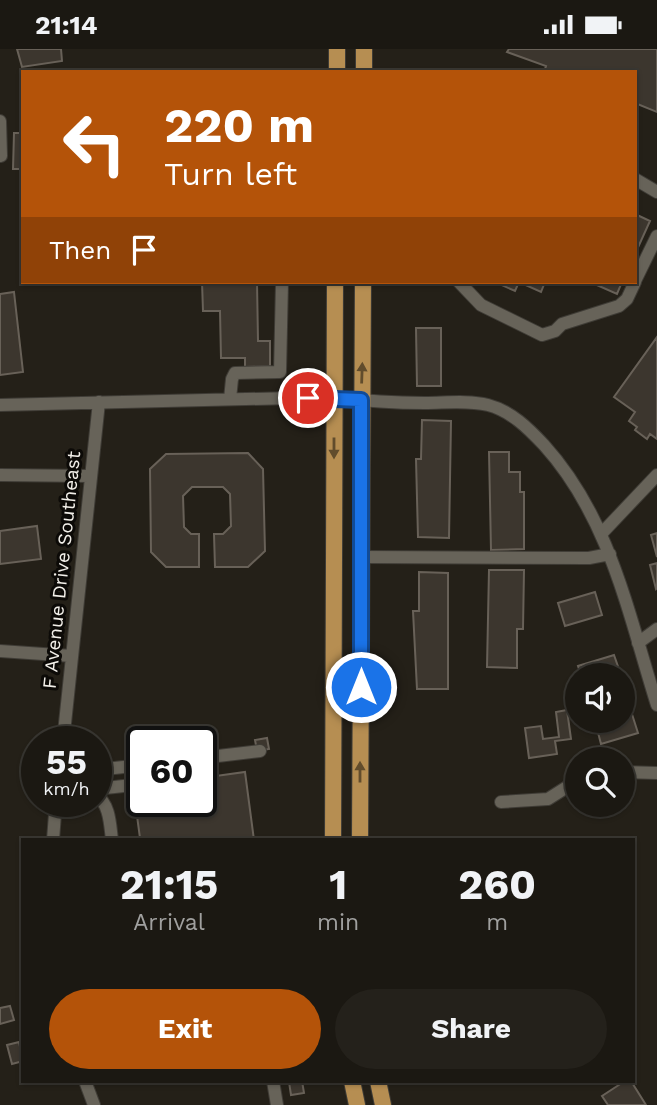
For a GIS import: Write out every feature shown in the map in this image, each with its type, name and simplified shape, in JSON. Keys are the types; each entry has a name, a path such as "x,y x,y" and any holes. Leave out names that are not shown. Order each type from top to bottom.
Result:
{"main road":[{"path":"337,49 337,70"},
{"path":"364,49 364,70"},
{"path":"333,838 335,284"},
{"path":"359,838 363,284"},
{"path":"352,1083 356,1105"},
{"path":"378,1083 383,1105"}],"street":[{"path":"0,121 1,156"},
{"path":"637,181 657,192"},
{"path":"637,278 657,236"},
{"path":"230,399 235,373 281,372 282,284"},
{"path":"460,284 481,305 542,335 555,331 562,324 619,306 627,299 634,284"},
{"path":"0,405 334,397 478,404 508,413 533,433 552,454 580,492 602,532 657,705"},
{"name":"F Avenue Drive Southeast","path":"65,726 99,402"},
{"path":"0,475 90,476"},
{"path":"602,532 657,475"},
{"path":"362,557 579,558 610,554"},
{"path":"638,643 657,629"},
{"path":"0,651 72,656"},
{"path":"217,756 260,751"},
{"path":"635,772 657,773"},
{"path":"501,802 548,799 565,788"},
{"path":"53,838 55,817"},
{"path":"108,817 112,838"},
{"path":"86,1083 94,1105"},
{"path":"273,1083 277,1105"}],"building":[{"path":"17,49 61,49 62,61 22,67"},
{"path":"509,49 657,49 657,112 637,104 637,70 545,70 546,66 507,52"},
{"path":"14,133 21,133 21,169 13,169"},
{"path":"637,215 650,221 637,250"},
{"path":"202,284 257,284 258,341 270,341 270,366 245,367 245,358 221,358 220,311 203,311"},
{"path":"499,284 518,284 515,291"},
{"path":"523,284 544,284 541,292"},
{"path":"594,284 621,284 617,294"},
{"path":"14,292 23,372 0,375 0,294"},
{"path":"416,328 441,328 441,386 417,386"},
{"path":"657,337 657,439 650,434 647,439 635,430 637,427 629,421 635,412 614,397"},
{"path":"422,420 451,421 449,538 418,537 416,459 421,459"},
{"path":"489,452 509,452 509,472 520,472 520,492 524,492 524,549 491,550"},
{"path":"248,453 263,469 265,551 248,567 215,567 214,534 223,534 231,526 230,494 223,487 192,487 183,496 184,527 191,534 199,534 199,567 166,567 151,552 150,469 166,454"},
{"path":"37,526 41,559 0,564 0,531"},
{"path":"657,533 657,557 651,535"},
{"path":"657,563 657,588 656,589 650,565"},
{"path":"489,570 524,570 523,629 517,629 517,668 487,667"},
{"path":"419,572 448,573 448,689 417,689 413,611 419,611"},
{"path":"595,592 602,615 565,626 558,603"},
{"path":"614,655 617,663 588,663"},
{"path":"565,710 565,733 570,733 571,739 555,741 557,754 529,758 525,728 541,726 543,739 559,737 556,712"},
{"path":"635,724 638,733 601,744 598,733 635,733"},
{"path":"267,738 269,749 257,751 255,740"},
{"path":"245,772 254,838 140,838 137,817 217,817 217,776"},
{"path":"10,1006 14,1020 0,1024 0,1008"},
{"path":"19,1042 21,1062 12,1064 7,1045"},
{"path":"289,1083 302,1083 304,1093 291,1095"},
{"path":"622,1083 632,1083 646,1105 608,1105 602,1096"}],"route":[{"path":"308,398 361,400 361,687"}]}
